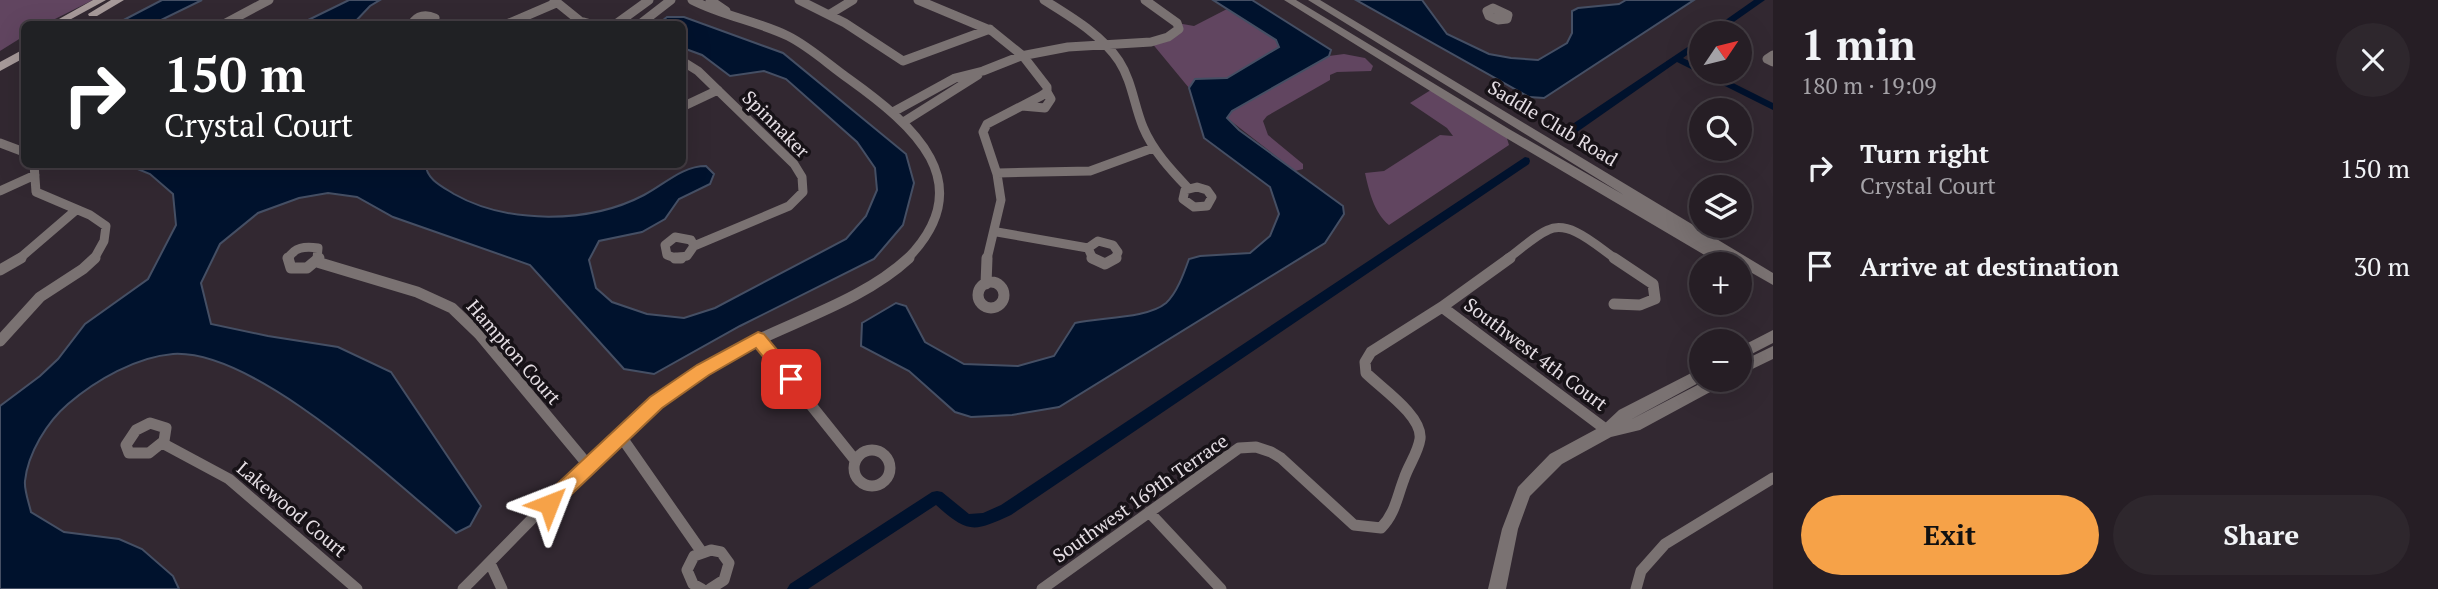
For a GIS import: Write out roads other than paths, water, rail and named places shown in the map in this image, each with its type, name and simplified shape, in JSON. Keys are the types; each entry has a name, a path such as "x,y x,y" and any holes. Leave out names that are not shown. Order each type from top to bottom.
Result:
{"main road":[{"path":"61,21 101,0"},
{"path":"80,21 119,0"},
{"path":"0,56 21,44"},
{"path":"0,67 21,55"}],"street":[{"path":"230,21 269,0"},
{"path":"620,21 649,0"},
{"path":"626,21 649,0"},
{"path":"644,21 671,0"},
{"path":"463,589 656,402 703,370 758,339 883,279 909,258 923,242 938,204 939,188 933,162 921,140 894,111 790,37 725,16 692,0"},
{"path":"710,0 740,20"},
{"path":"799,0 830,14 903,61 990,29"},
{"path":"830,14 853,0"},
{"path":"918,0 990,29 1043,81 1047,92 987,124 983,132 998,173 1001,200 996,232 986,261 986,284"},
{"path":"1044,0 1094,34 1118,59 1127,75 1143,128 1153,148 1188,188"},
{"path":"894,111 955,78 1021,57 1068,47 1151,42 1174,34 1179,29 1173,19 1146,0"},
{"name":"Saddle Club Road","path":"1289,0 1517,139 1710,252"},
{"name":"Saddle Club Road","path":"1313,0 1773,280"},
{"path":"1487,0 1493,8"},
{"path":"513,21 555,1 580,21"},
{"path":"414,21 427,16 435,18 434,21"},
{"path":"1773,55 1767,59 1773,62"},
{"name":"Spinnaker","path":"686,64 698,71 794,164 802,177 803,192 789,206 694,246"},
{"path":"905,121 920,111 945,103 964,90 983,71"},
{"path":"686,105 718,90"},
{"path":"0,143 21,151"},
{"path":"998,173 1090,171 1153,148"},
{"path":"0,191 35,170 36,192 46,199 98,218 106,226 106,240 98,257 85,269 38,299 0,341"},
{"path":"0,270 12,265 76,210"},
{"name":"Southwest 169th Terrace","path":"1042,589 1239,448 1249,445 1269,450 1281,458 1354,525 1381,528 1393,517 1403,480 1421,439 1422,429 1413,416 1366,373 1365,362 1371,352 1442,307 1549,229 1574,231 1653,284 1655,299 1648,303 1637,306 1614,304"},
{"path":"996,232 1088,248"},
{"name":"Hampton Court","path":"317,262 417,292 452,308 478,334 588,465"},
{"path":"1752,277 1773,290"},
{"name":"Southwest 4th Court","path":"1442,307 1608,431"},
{"path":"1752,347 1773,336"},
{"path":"758,339 855,460"},
{"path":"1752,363 1773,352"},
{"path":"1608,431 1624,415 1689,380"},
{"path":"1497,589 1510,529 1524,492 1556,459 1608,431 1634,425 1697,392"},
{"path":"620,435 701,551"},
{"name":"Lakewood Court","path":"162,443 229,479 357,589"},
{"path":"1636,589 1642,570 1665,544 1773,478"},
{"path":"1149,512 1221,589"},
{"path":"702,589 691,583 687,572 691,560 701,551 708,549 722,552 729,563 727,577 710,589"},
{"path":"490,563 502,589"}],"water":[{"path":"162,0 202,0 159,21 122,21"},
{"path":"349,0 380,0 356,21 306,21"},
{"path":"1213,0 1252,0 1331,50 1329,56 1232,111 1227,118 1239,130 1343,206 1344,214 1325,243 1059,407 1012,415 971,417 955,412 909,371 861,346 862,323 896,303 906,306 925,342 964,364 1018,366 1054,356 1075,323 1135,315 1166,303 1177,288 1189,259 1250,253 1270,236 1279,214 1270,187 1204,138 1189,88 1195,79 1227,78 1279,47 1276,40"},
{"path":"1356,0 1422,0 1447,34 1489,54 1538,60 1567,43 1572,33 1572,11 1578,8 1619,4 1626,0 1694,0 1544,98 1529,97"},
{"path":"667,17 684,17 783,53 906,154 914,183 903,225 874,259 740,326 654,374 624,369 530,265 393,217 357,197 328,193 299,198 258,213 220,244 201,283 211,324 338,347 391,372 481,506 470,526 456,533 361,452 282,395 243,373 206,358 173,354 145,360 117,371 68,404 40,439 30,460 25,485 31,512 64,532 119,539 142,549 173,576 179,589 0,589 0,406 58,359 85,324 148,279 176,225 173,194 150,174 135,168 427,168 436,182 475,204 498,211 548,217 599,211 622,205 681,172 706,166 714,174 710,184 679,199 665,219 642,232 599,241 589,260 596,288 612,302 647,314 684,318 715,308 846,239 866,216 877,190 875,168 857,142 786,79 764,71 730,76 702,55 686,49 686,21 662,21"}],"waterway":[{"path":"1729,21 1760,0"},
{"path":"1676,58 1689,49"},
{"path":"1566,134 1676,58"},
{"path":"1676,58 1689,65"},
{"path":"1727,84 1773,107"},
{"path":"795,589 937,497 968,521 983,520 1006,510 1525,161"}]}
